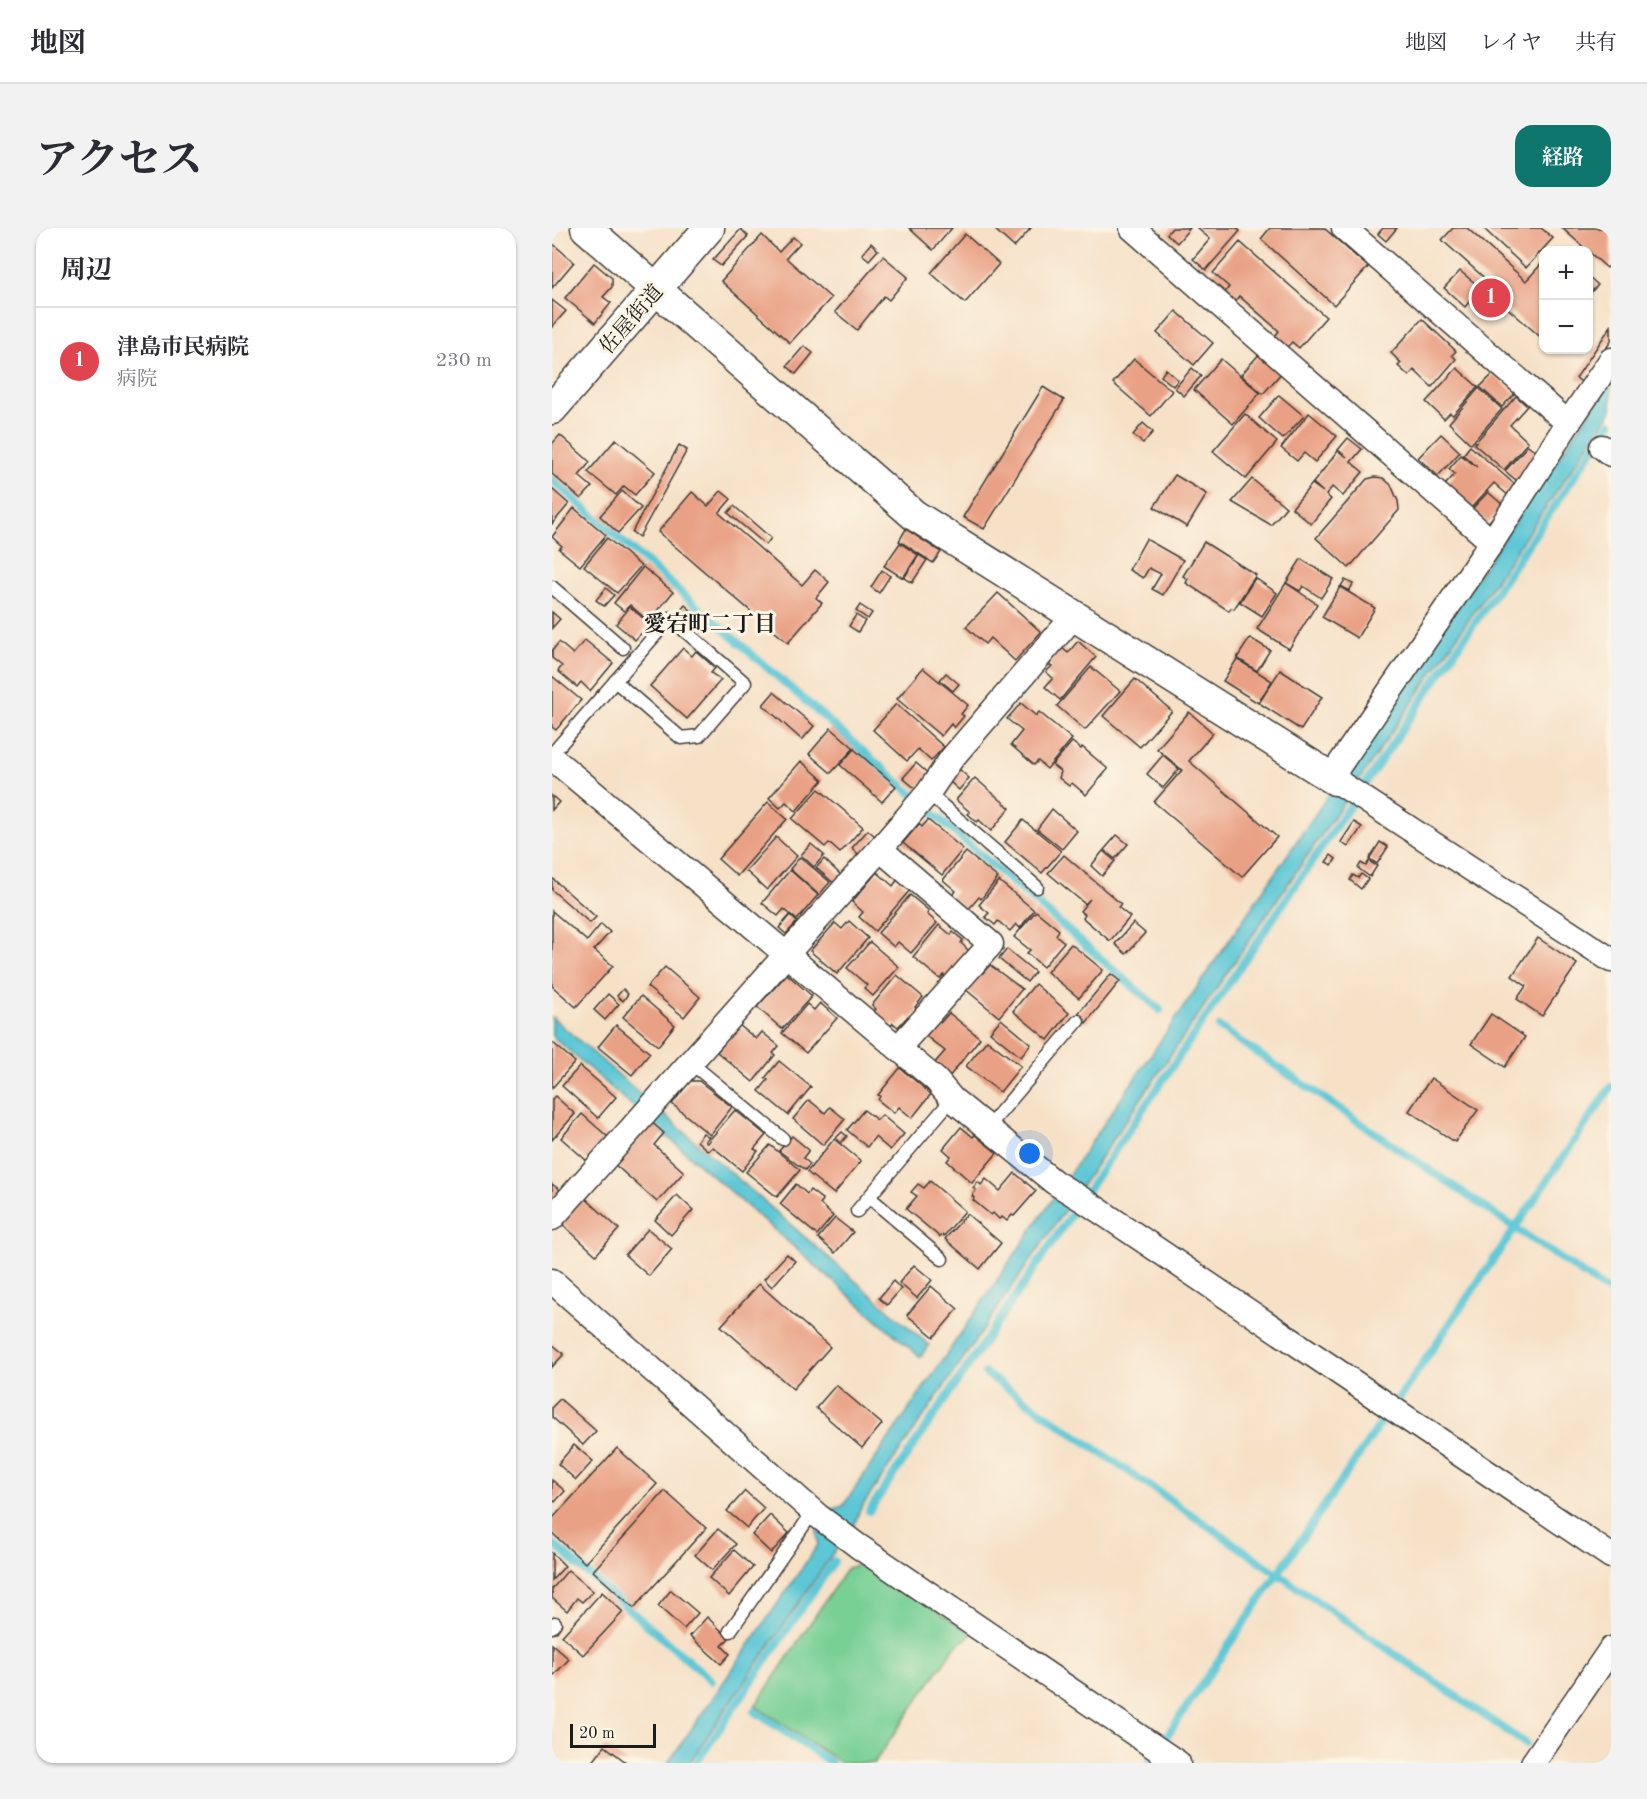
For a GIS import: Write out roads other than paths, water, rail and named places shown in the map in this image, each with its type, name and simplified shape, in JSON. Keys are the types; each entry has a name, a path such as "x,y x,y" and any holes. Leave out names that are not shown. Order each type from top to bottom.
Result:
{"street":[{"path":"586,228 914,515 1333,778 1611,960"},
{"name":"佐屋街道","path":"552,409 709,228"},
{"path":"1132,228 1492,542"},
{"path":"1344,228 1568,423"},
{"path":"1333,778 1611,360"},
{"path":"552,1218 787,956 928,794 952,758 1074,616"},
{"path":"552,756 936,1080 952,1099 988,1126 1056,1184 1089,1203 1611,1556"},
{"path":"880,849 990,944 898,1048"},
{"path":"552,1281 815,1514 858,1546 1178,1763"},
{"path":"1533,1763 1611,1649"}],"lane":[{"path":"552,587 623,648"},
{"path":"552,756 615,681 670,618 745,683 699,736 681,738 615,681"},
{"path":"928,794 1037,887"},
{"path":"988,1126 1078,1021"},
{"path":"691,1063 783,1139"},
{"path":"857,1211 952,1099"},
{"path":"869,1197 942,1258"},
{"path":"730,1631 815,1514"}],"water":[{"path":"1611,381 1611,412 859,1511 849,1534 833,1553 689,1763 668,1763 818,1545 817,1528 833,1509 843,1506"},
{"path":"552,1017 929,1345 920,1357 552,1036"}],"waterway":[{"path":"869,1511 1611,423"},
{"path":"552,480 912,794"},
{"path":"928,809 1160,1010"},
{"path":"1219,1027 1611,1293"},
{"path":"1397,1401 1611,1087"},
{"path":"985,1373 1526,1744"},
{"path":"1166,1737 1385,1417"},
{"path":"552,1543 712,1681"},
{"path":"696,1763 834,1561"},
{"path":"754,1711 831,1763"}],"place":[{"name":"津島市民病院","path":"1491,298"}],"district":[{"name":"愛宕町二丁目","path":"710,623"}]}
